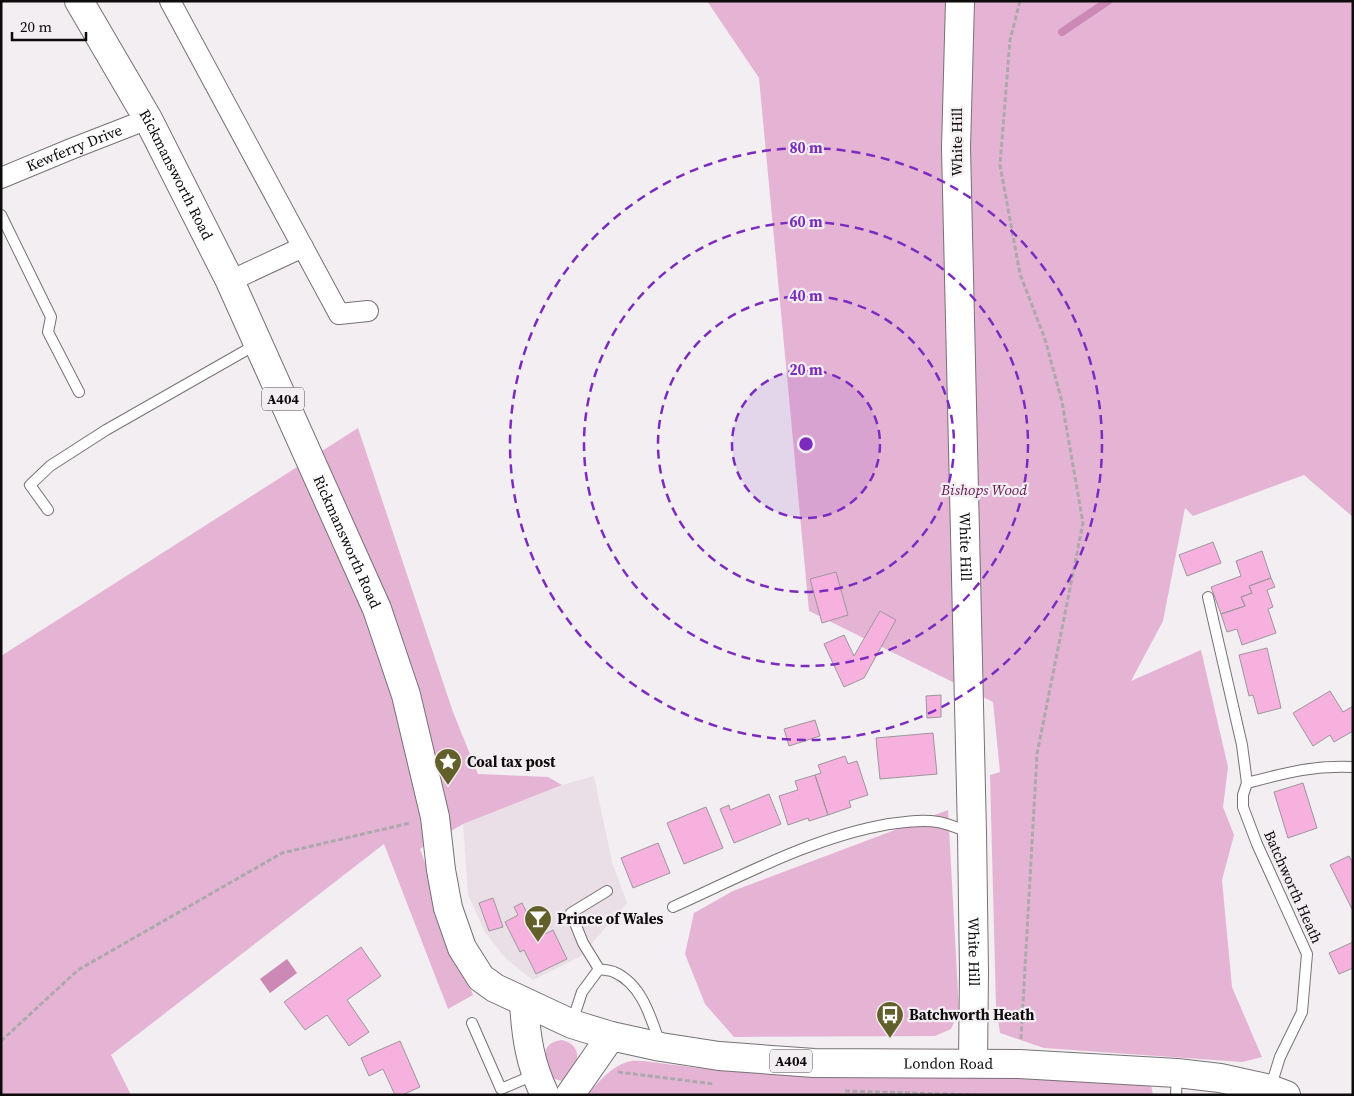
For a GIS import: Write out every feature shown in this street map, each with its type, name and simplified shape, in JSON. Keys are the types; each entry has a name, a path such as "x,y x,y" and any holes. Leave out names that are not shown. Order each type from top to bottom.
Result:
{"main road":[{"name":"Rickmansworth Road","path":"79,1 148,119 230,281 380,618 406,696 435,817 440,870 448,908 462,948 481,978 495,988 572,1024 611,1036"},
{"name":"White Hill","path":"960,1 956,148 972,833 973,1063"},
{"path":"524,1003 526,1031 540,1085"},
{"path":"570,1095 611,1036"},
{"name":"London Road","path":"611,1036 661,1047 719,1056 814,1063 1019,1064 1177,1084 1220,1078 1278,1092"}],"street":[{"path":"170,1 339,314 368,311"},
{"name":"Kewferry Drive","path":"1,178 148,119"},
{"path":"230,281 303,247"}],"lane":[{"path":"1,215 51,316 48,332 79,392"},
{"path":"48,510 30,485 50,466 106,430 258,344"},
{"name":"Batchworth Heath","path":"1208,598 1242,745 1247,783 1243,795 1243,807 1257,844 1307,954 1302,1012 1280,1057 1278,1092"},
{"path":"1247,783 1299,769 1333,766 1353,767"},
{"path":"673,908 783,857 826,840 875,826 910,821 938,822 972,833"},
{"path":"607,891 571,913 583,943 598,969 614,972 633,985 649,1010 661,1047"},
{"path":"572,1024 582,992 598,969"},
{"path":"472,1023 501,1089 540,1085"}],"path":[{"path":"1020,1 1010,40 1000,165 1020,274 1045,339 1062,402 1083,523 1036,754 1021,1040"},
{"path":"1,1041 78,970 282,853 415,822"}],"shaded area":[{"path":"594,776 612,862 627,903 581,956 533,980 506,959 485,932 468,895 463,824 562,785"},
{"path":"287,959 297,973 270,993 260,979"}],"green space":[{"name":"Bishops Wood","path":"707,1 1353,1 1353,517 1304,475 1193,516 1185,508 1163,621 1131,681 1201,650 1228,767 1223,807 1234,835 1222,880 1232,987 1262,1057 1242,1062 1044,1048 1000,1033 996,1006 990,775 1000,772 993,702 809,611 759,78"},
{"path":"358,428 453,712 478,774 548,777 562,785 463,824 420,849 473,995 448,1009 384,844 111,1055 131,1095 1,1095 1,656"},
{"path":"948,810 959,1011 951,1029 935,1036 734,1037 705,1004 685,954 694,913 733,891"},
{"path":"562,1040 570,1043 575,1048 577,1059 572,1071 562,1081 551,1078 545,1054 549,1045"},
{"path":"629,1061 706,1069 808,1077 909,1075 1151,1085 1153,1095 588,1095 616,1067"}],"building":[{"path":"1213,542 1221,563 1187,576 1179,555"},
{"path":"1262,551 1271,578 1249,586 1252,593 1241,597 1245,606 1221,614 1211,587 1241,576 1236,561"},
{"path":"836,572 848,615 822,623 810,579"},
{"path":"1271,578 1275,587 1267,590 1273,607 1268,609 1276,633 1242,645 1237,629 1227,632 1221,614 1245,606 1241,597 1252,593 1249,586"},
{"path":"880,611 896,620 864,678 844,687 824,644 844,635 854,656"},
{"path":"1267,648 1281,708 1258,714 1253,695 1249,696 1239,655"},
{"path":"1330,691 1343,712 1353,706 1353,731 1334,742 1330,735 1313,746 1293,713"},
{"path":"941,695 941,717 927,718 926,696"},
{"path":"815,720 820,736 789,746 784,729"},
{"path":"933,733 937,774 880,779 876,738"},
{"path":"845,756 848,764 857,761 868,795 849,801 851,807 828,815 815,775 821,773 818,765"},
{"path":"815,775 828,815 809,821 808,818 788,825 779,796 798,790 795,781"},
{"path":"1303,783 1317,828 1288,838 1274,792"},
{"path":"769,794 781,824 734,843 720,809 729,805 730,810"},
{"path":"706,807 723,848 684,864 667,823"},
{"path":"658,843 670,873 633,888 621,858"},
{"path":"1349,856 1353,864 1353,911 1330,865"},
{"path":"493,898 503,927 489,931 479,903"},
{"name":"Prince of Wales","path":"522,903 539,937 553,930 567,959 536,974 524,950 520,952 505,922 518,915 514,907"},
{"path":"1353,942 1353,968 1339,974 1329,953"},
{"path":"361,947 381,976 347,1000 369,1032 349,1046 327,1015 305,1030 284,1002"},
{"path":"400,1041 420,1087 402,1095 395,1095 383,1069 369,1076 361,1058"}],"waterway":[{"path":"1062,32 1108,1"}],"place":[{"name":"Coal tax post","path":"448,786"},
{"name":"Prince of Wales","path":"538,943"},
{"name":"Batchworth Heath","path":"890,1039"}]}
